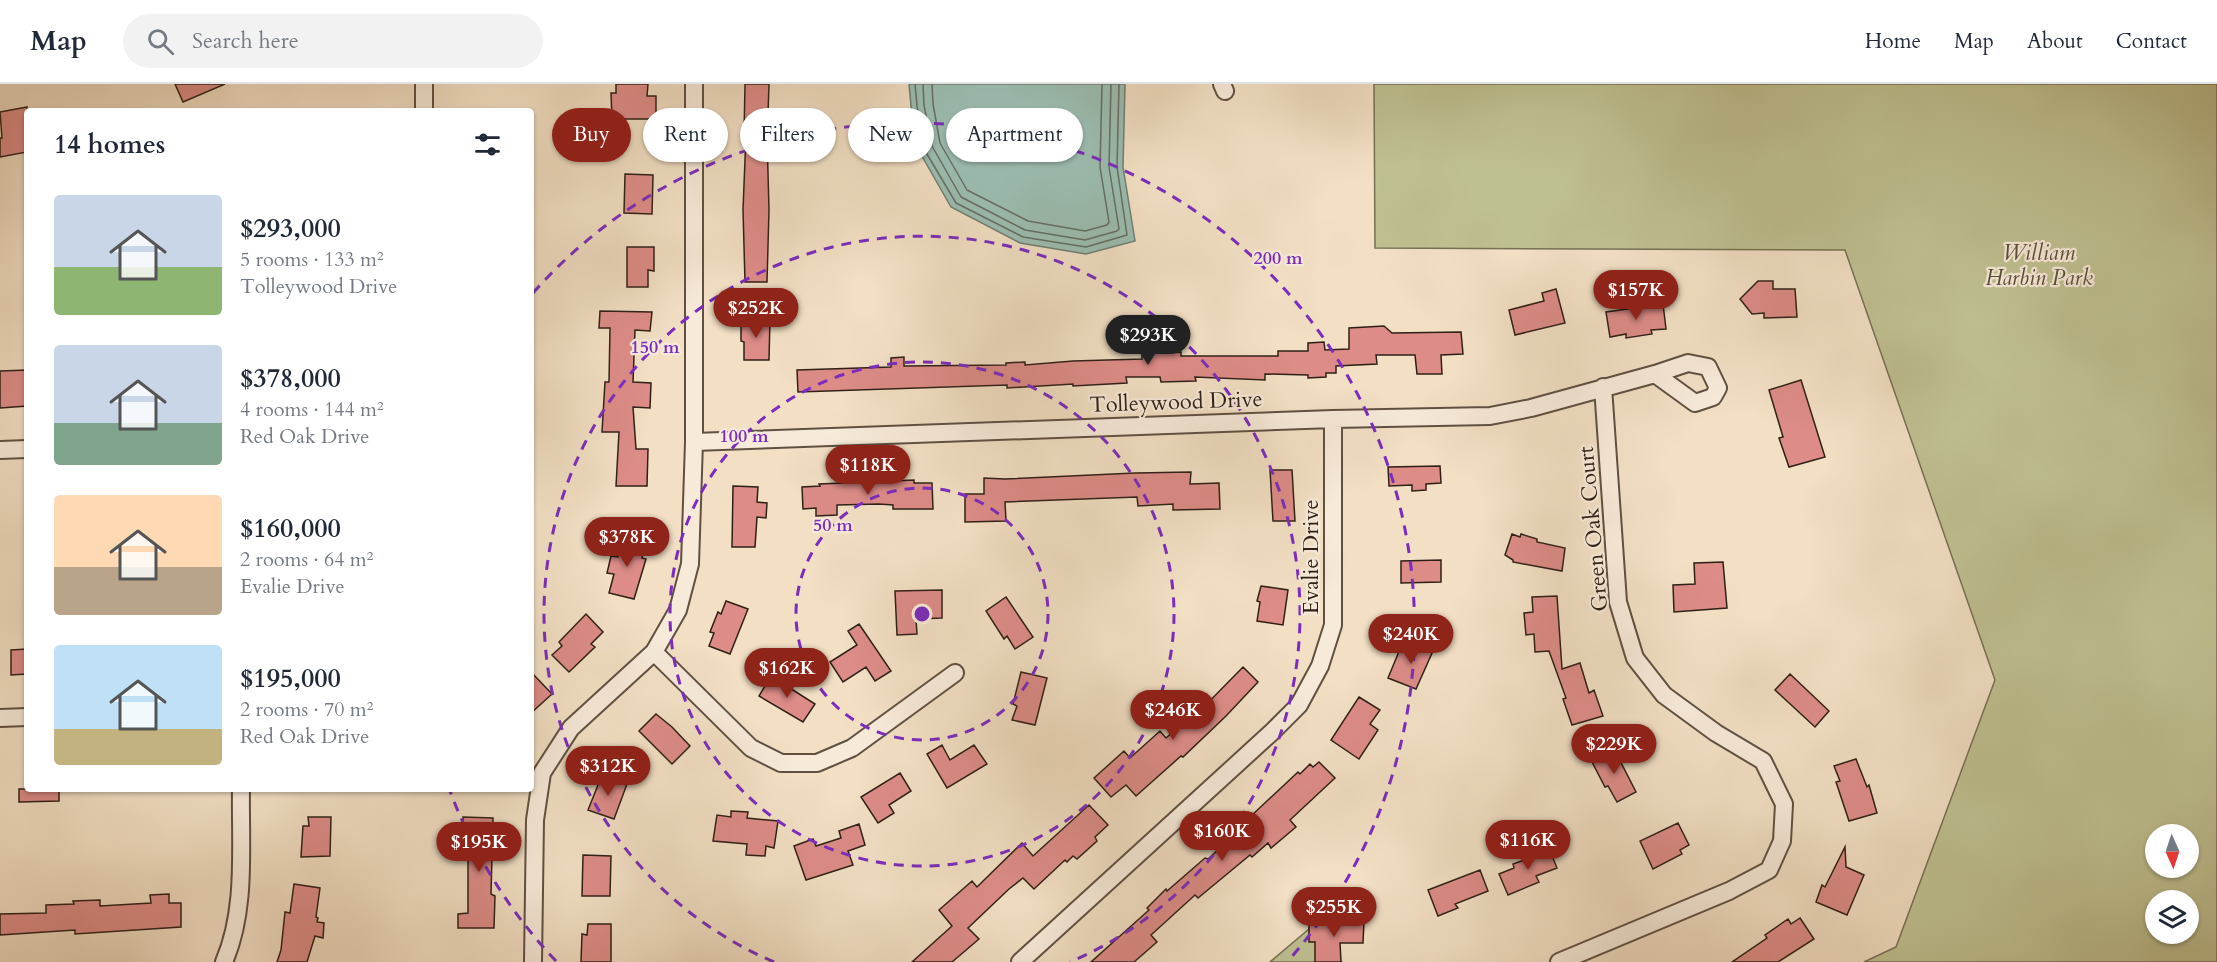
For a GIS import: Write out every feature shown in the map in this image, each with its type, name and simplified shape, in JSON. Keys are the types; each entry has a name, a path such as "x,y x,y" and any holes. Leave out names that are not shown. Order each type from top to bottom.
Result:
{"street":[{"path":"424,84 424,108"},
{"path":"533,962 535,820 542,772 571,728 654,651 678,610 690,564 694,442 694,84"},
{"name":"Tolleywood Drive","path":"694,442 1333,418 1490,416 1531,408 1655,374"},
{"name":"Green Oak Court","path":"1559,962 1729,891 1769,870 1782,841 1784,804 1763,761 1716,733 1664,695 1635,658 1618,602 1603,387"},
{"name":"Evalie Drive","path":"1020,962 1299,705 1320,666 1333,626 1333,418"},
{"path":"0,450 24,449"},
{"path":"654,651 751,748 780,762 817,763 852,748 956,673"},
{"path":"0,718 24,717"},
{"path":"224,962 229,951 240,904 241,792"}],"green space":[{"name":"William Harbin Park","path":"1374,84 2217,84 2217,962 1864,962 1896,947 1995,680 1845,250 1375,248"},
{"path":"1309,929 1342,962 1270,962"}],"water":[{"path":"909,84 1125,84 1123,167 1135,241 1086,254 1020,243 951,207 925,162 934,162 934,108 911,108"}],"building":[{"path":"175,84 225,84 183,102"},
{"path":"616,84 648,84 647,96 656,96 656,108 643,108 643,119 631,119 631,108 612,108 611,93 616,93"},
{"path":"745,84 769,84 768,108 745,108"},
{"path":"27,107 24,108 24,153 0,157 0,138 2,138 0,112"},
{"path":"745,162 768,162 767,282 745,282 743,210"},
{"path":"625,174 653,175 652,214 624,213"},
{"path":"627,247 654,247 654,271 648,270 648,287 627,287"},
{"path":"1758,281 1773,281 1773,289 1795,289 1797,317 1764,318 1764,313 1752,314 1740,299"},
{"path":"1556,289 1565,323 1515,335 1509,310 1544,301 1542,293"},
{"path":"1663,304 1666,329 1651,330 1652,334 1626,338 1626,334 1610,337 1606,312"},
{"path":"600,311 652,312 650,331 635,330 633,382 651,383 650,408 633,407 636,449 648,449 647,486 616,486 619,432 602,432 605,382 609,382 610,328 599,328"},
{"path":"770,319 769,360 744,360 741,321"},
{"path":"1384,326 1392,333 1461,332 1463,354 1441,355 1442,374 1417,374 1415,355 1376,355 1377,364 1336,366 1336,373 1326,373 1326,377 1308,378 1308,375 1265,374 1265,380 1195,377 1196,381 1161,382 1160,377 1126,377 1127,383 1073,386 1073,384 1007,388 1007,385 798,392 797,370 891,367 891,358 904,357 904,366 1006,365 1006,363 1025,362 1025,365 1142,359 1142,352 1161,351 1161,353 1181,352 1181,356 1278,356 1278,351 1308,351 1308,343 1324,342 1325,350 1349,349 1349,328"},
{"path":"24,370 24,406 0,408 0,371"},
{"path":"1801,380 1825,457 1789,467 1779,438 1783,437 1769,390"},
{"path":"1440,466 1441,483 1426,484 1426,490 1412,491 1412,485 1389,486 1388,467"},
{"path":"1270,470 1292,470 1295,521 1273,521"},
{"path":"1191,472 1190,484 1219,483 1220,509 1173,510 1173,504 1138,506 1137,497 1005,502 1006,521 965,522 965,494 984,494 984,478"},
{"path":"914,480 914,483 932,483 933,509 893,509 893,505 879,504 837,505 837,515 816,516 816,508 803,509 802,487 820,486 819,484"},
{"path":"733,486 758,487 757,502 767,503 766,518 757,517 755,547 732,547"},
{"path":"1512,534 1520,537 1521,534 1537,539 1537,542 1565,548 1562,571 1513,562 1505,555"},
{"path":"623,537 646,542 642,558 646,559 634,599 609,593 614,574 607,573 611,556 618,557"},
{"path":"1441,560 1441,582 1401,583 1401,561"},
{"path":"1723,562 1727,608 1674,612 1673,585 1695,584 1694,563"},
{"path":"1261,586 1288,590 1283,625 1257,621 1260,602 1257,601"},
{"path":"942,590 942,618 916,619 917,634 897,635 895,591"},
{"path":"1557,596 1562,669 1580,663 1589,693 1594,690 1603,716 1572,725 1563,699 1566,698 1549,651 1535,652 1534,634 1526,635 1524,613 1533,612 1532,597"},
{"path":"1006,597 1033,637 1015,649 1007,636 1004,639 986,611"},
{"path":"726,601 748,609 730,654 709,646 714,633 710,632 718,612 721,614"},
{"path":"586,614 603,632 591,644 595,647 569,672 552,655 562,646 559,642"},
{"path":"859,624 891,671 875,681 866,667 843,682 830,662 857,645 848,631"},
{"path":"1411,642 1433,651 1416,689 1388,678 1400,649 1406,652"},
{"path":"24,649 24,674 11,675 11,650"},
{"path":"1243,667 1258,682 1183,757 1181,756 1136,796 1126,785 1111,797 1094,778 1124,751 1130,758 1160,731 1166,738 1193,714 1195,716"},
{"path":"1021,672 1047,678 1035,725 1012,720 1017,706 1013,704"},
{"path":"1790,674 1829,711 1815,727 1775,690"},
{"path":"534,675 552,694 534,710"},
{"path":"771,676 815,704 803,722 759,696"},
{"path":"1359,697 1380,710 1370,724 1378,730 1359,759 1331,740"},
{"path":"656,714 690,746 672,764 639,731"},
{"path":"942,745 950,760 974,745 987,764 947,788 927,754"},
{"path":"1614,749 1636,792 1617,802 1608,786 1605,787 1591,760"},
{"path":"1856,759 1867,787 1869,785 1877,813 1849,821 1836,782 1840,781 1834,766"},
{"path":"1319,762 1335,778 1290,820 1296,827 1271,848 1268,843 1252,857 1250,855 1198,898 1195,895 1151,935 1157,942 1134,962 1091,962 1149,910 1147,908 1166,889 1167,891 1205,858 1208,859 1219,849 1221,852 1254,820 1251,816 1298,772 1300,774 1310,764 1313,767"},
{"path":"900,773 911,791 889,805 894,813 878,823 861,797"},
{"path":"602,775 627,784 614,819 588,810"},
{"path":"19,789 24,789 24,792 59,792 59,801 19,802"},
{"path":"1089,805 1108,825 1095,837 1097,841 1077,859 1073,856 1067,862 1065,860 1034,889 1023,878 1009,889 968,928 979,939 952,962 912,962 952,926 939,910 972,881 977,887 1022,843 1033,856"},
{"path":"731,811 748,812 747,818 778,821 774,848 766,846 765,856 746,855 747,844 713,841 717,815 731,817"},
{"path":"308,817 331,817 330,856 301,857 303,826 309,826"},
{"path":"463,817 493,818 491,894 495,896 494,928 458,928 458,914 468,913 468,856 463,856"},
{"path":"1678,823 1689,845 1680,850 1682,854 1653,869 1640,841"},
{"path":"859,824 865,845 848,851 853,865 806,880 794,846 813,839 816,846 841,838 839,831"},
{"path":"1548,846 1557,868 1536,876 1539,882 1508,895 1499,874 1514,868 1513,864 1527,859 1526,855"},
{"path":"1845,847 1846,867 1864,875 1847,915 1816,902 1822,885 1825,887"},
{"path":"583,855 611,856 610,896 582,896"},
{"path":"1480,870 1488,891 1455,904 1458,908 1438,916 1428,890"},
{"path":"294,884 320,888 316,917 317,922 324,923 323,938 315,936 307,962 277,962 281,950 285,912 290,913"},
{"path":"169,894 169,903 181,903 181,927 75,934 75,930 0,935 0,914 46,913 46,905 74,904 73,901 100,900 100,906 151,903 150,895"},
{"path":"1800,918 1814,939 1778,962 1732,962 1767,938 1765,935 1788,919 1791,924"},
{"path":"1309,920 1364,921 1363,943 1340,943 1341,962 1315,962 1315,942 1309,942"},
{"path":"588,924 611,924 611,962 581,962 582,934 587,935"}]}
